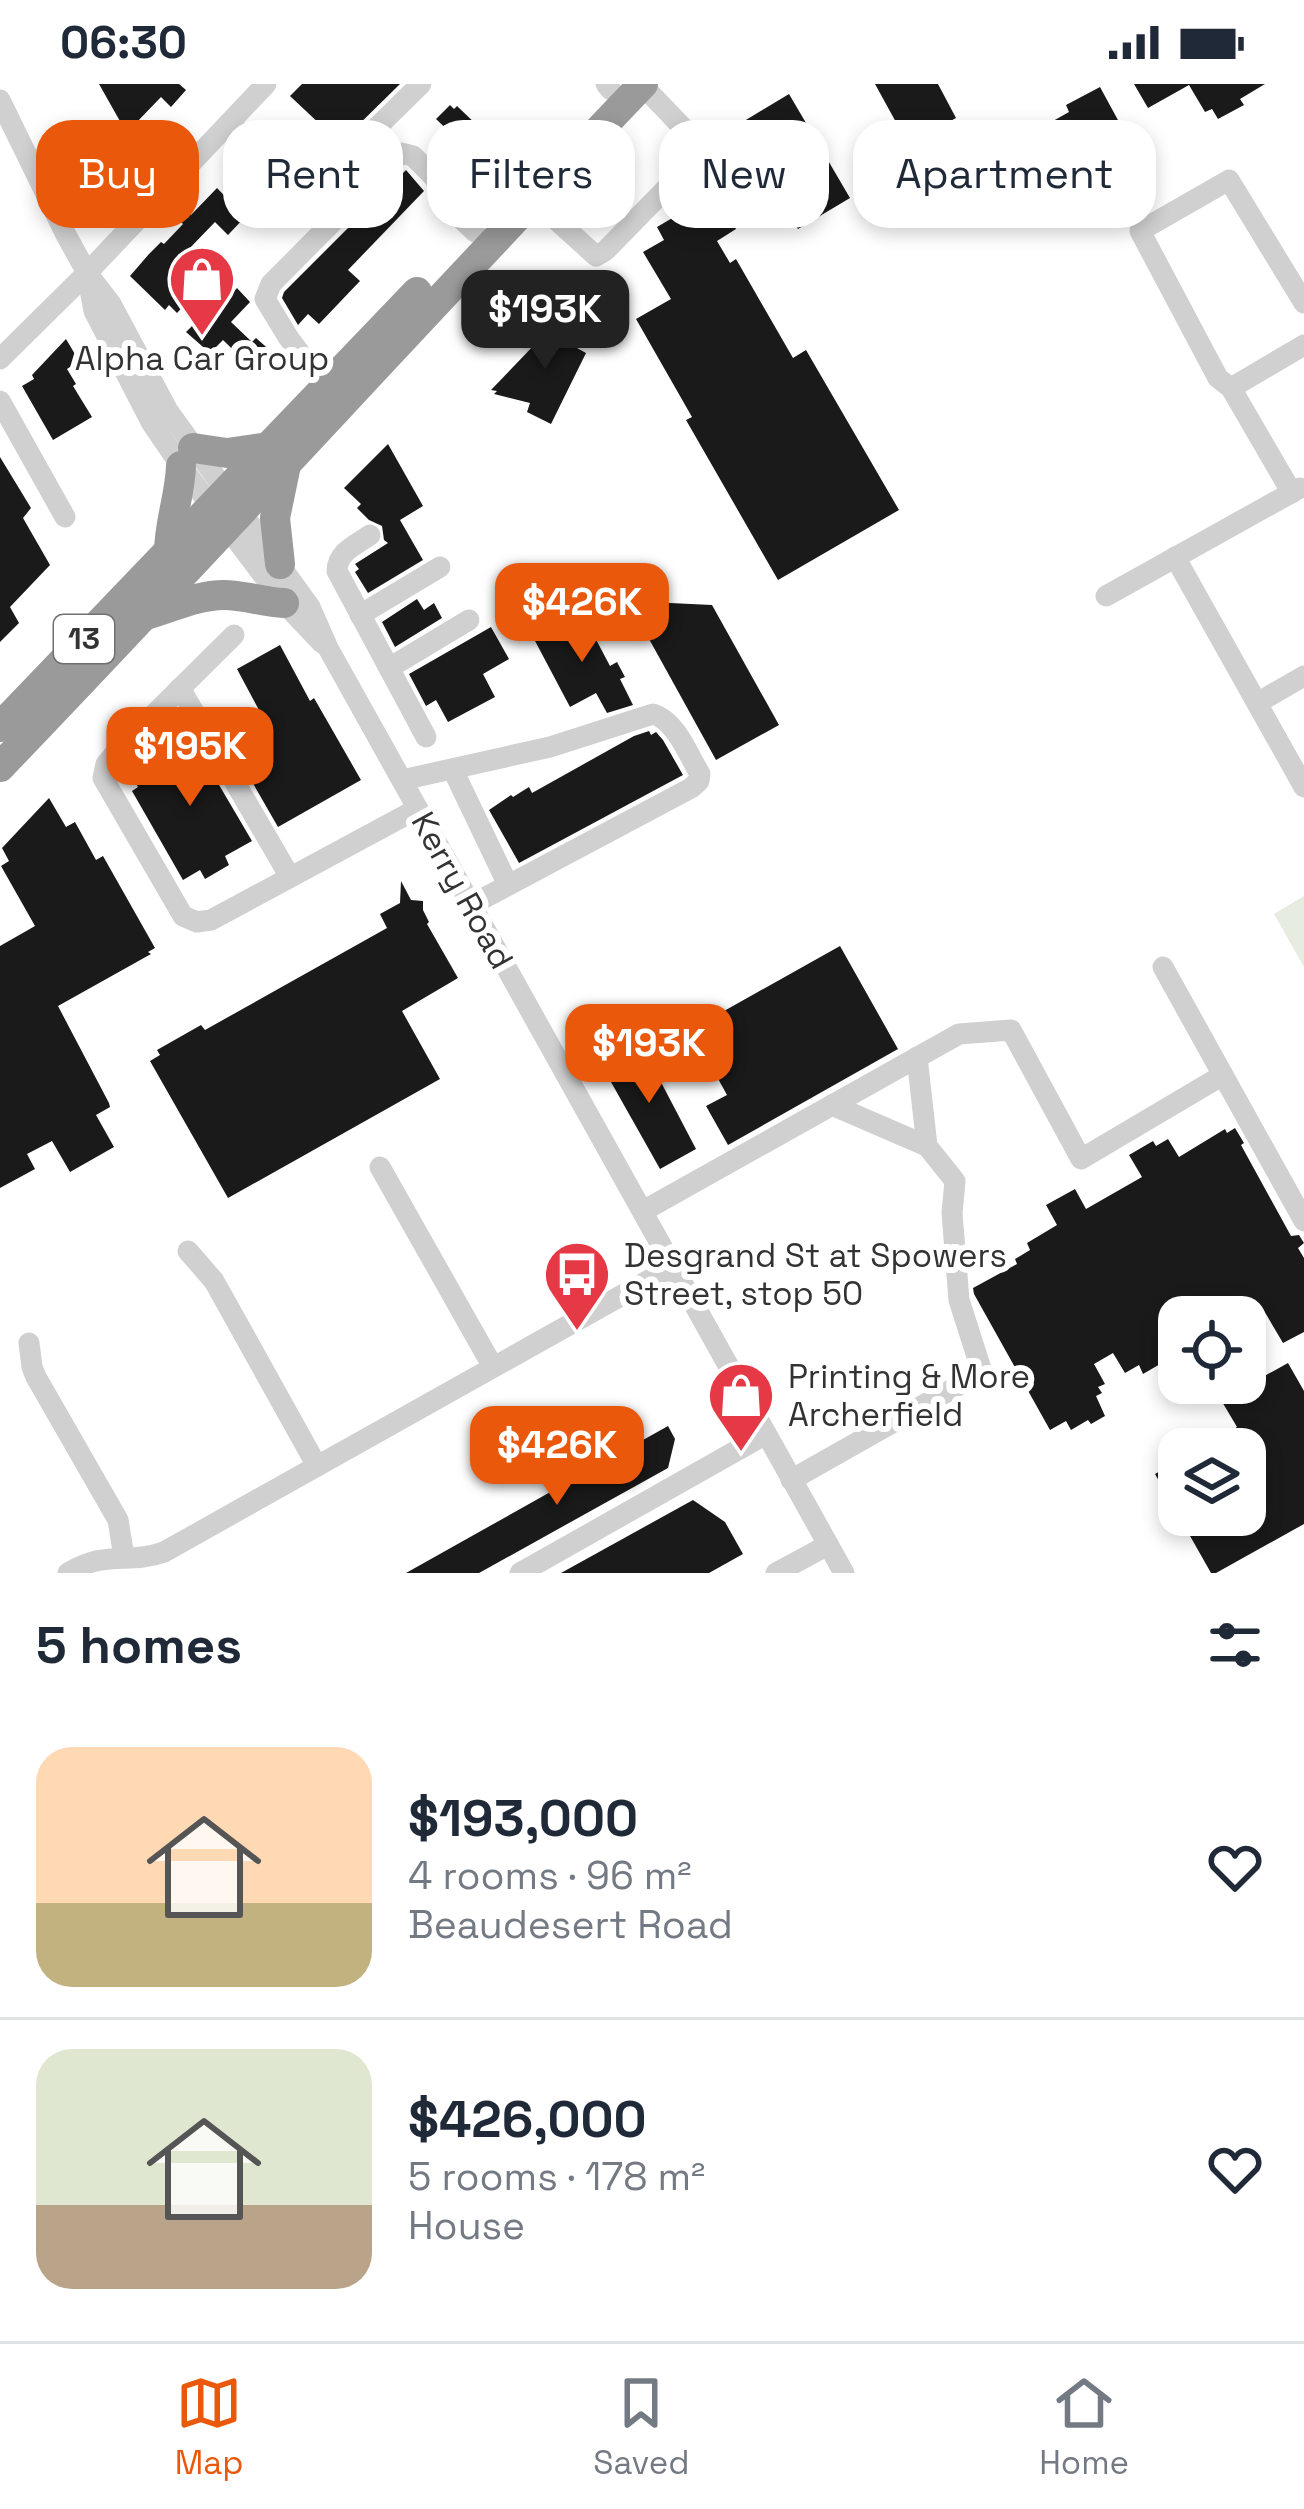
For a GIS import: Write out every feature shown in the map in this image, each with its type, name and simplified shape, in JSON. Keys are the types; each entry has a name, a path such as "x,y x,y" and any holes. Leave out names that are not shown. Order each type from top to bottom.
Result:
{"highway":[{"name":"13","path":"609,120 643,85"},
{"name":"13","path":"278,456 326,388 611,86"},
{"name":"13","path":"0,766 146,615 226,510 504,228"},
{"path":"169,552 169,532 187,457 278,456 275,515 280,564"},
{"name":"13","path":"0,727 169,552 226,510"},
{"path":"146,615 215,595 284,603"}],"street":[{"path":"232,120 266,84"},
{"path":"384,120 421,84"},
{"path":"635,219 698,156 699,146 643,85"},
{"name":"Kerry Road","path":"0,100 87,273 112,304 187,457 284,603 332,655"},
{"path":"0,359 223,129"},
{"path":"326,388 265,299 271,284 401,153 413,155 434,177 450,208 475,232"},
{"path":"1106,596 1298,489 1231,388 1218,378 1140,231 1229,180 1304,303"},
{"path":"565,228 596,256 626,228"},
{"path":"1231,388 1304,346"},
{"path":"0,401 65,517"},
{"name":"Kerry Road","path":"226,510 280,564 310,607 332,655 844,1573"},
{"path":"370,535 341,554 337,571 426,736"},
{"path":"1175,557 1304,787"},
{"path":"360,615 440,567"},
{"path":"389,668 469,620"},
{"path":"234,635 117,751 106,764 103,778 183,916 197,922 211,920 417,808"},
{"path":"332,655 376,645"},
{"path":"1257,703 1304,676"},
{"path":"180,688 290,877"},
{"path":"402,780 550,747 652,714 670,724 700,774 691,788 471,905"},
{"path":"453,770 508,885"},
{"path":"1163,968 1304,1221"},
{"path":"643,1211 958,1034 1011,1030 1081,1159 1223,1076"},
{"path":"917,1057 926,1146"},
{"path":"791,1480 982,1372 959,1300 952,1213 955,1181 926,1146 832,1105"},
{"path":"380,1167 493,1367"},
{"path":"188,1251 214,1281 317,1466"},
{"path":"68,1573 91,1560 164,1552 674,1266"},
{"path":"29,1343 36,1377 121,1526 124,1557"},
{"path":"520,1573 766,1434"},
{"path":"776,1573 828,1545"}],"shaded area":[{"path":"1304,896 1304,967 1274,914"}],"building":[{"path":"99,84 179,84 186,90 171,107 161,97 139,120 119,120"},
{"path":"302,84 400,84 363,120 316,120 290,96"},
{"path":"875,84 938,84 956,118 952,120 895,120"},
{"path":"1134,84 1265,84 1240,99 1244,105 1218,119 1212,109 1205,112 1189,85 1148,108"},
{"path":"1100,87 1118,120 1055,120 1069,112 1066,105"},
{"path":"789,94 804,120 746,120"},
{"path":"450,105 472,120 437,120"},
{"path":"829,162 850,198 829,211"},
{"path":"406,170 424,191 403,213"},
{"path":"217,188 223,194 223,228 235,228 228,235 215,222 187,251 194,258 175,278 193,296 177,313 169,305 165,310 130,276 179,228 199,228 199,207"},
{"path":"657,227 735,228 717,241 730,263 736,259 793,358 806,350 899,510 778,580 686,420 692,417 636,319 671,299 643,252 664,240"},
{"path":"348,228 388,228 348,270 360,281 319,324 308,314 298,325 282,298"},
{"path":"237,288 250,302 231,322 252,342 256,338 273,353 258,374 223,340 210,353 186,332 196,322 201,327"},
{"path":"564,314 576,331 568,343 586,353 551,424 527,412 530,403 491,390"},
{"path":"66,339 79,361 67,369 92,417 53,440 22,386 34,379 32,375"},
{"path":"388,444 423,506 400,520 423,560 368,593 355,564 388,543 382,526 357,508 361,504 344,488"},
{"path":"0,457 31,508 23,518 50,565 10,607 19,623 0,642"},
{"path":"417,599 424,610 434,603 442,618 395,647 382,622"},
{"path":"628,601 712,605 779,725 716,760"},
{"path":"582,613 610,666 617,662 633,705 607,713 596,693 570,707 534,639"},
{"path":"491,627 509,659 483,674 495,697 448,722 436,700 426,706 409,674"},
{"path":"280,645 361,780 278,827 231,745 267,725 237,669"},
{"path":"185,727 252,841 225,856 229,865 205,879 200,870 183,880 132,791 138,787 134,779 166,761 156,744"},
{"path":"649,731 663,740 683,775 519,863 489,810 529,787 532,793"},
{"path":"49,798 66,827 75,822 96,860 103,856 155,948 58,1006 109,1103 110,1107 96,1115 114,1147 70,1172 52,1141 27,1154 35,1169 0,1188 0,946 35,926 1,866 9,861 2,848"},
{"path":"401,881 411,900 423,901 427,924 458,978 402,1011 440,1079 228,1198 150,1061 160,1055 157,1050 201,1025 205,1030 387,928 380,914 400,903"},
{"path":"840,946 898,1049 728,1145 706,1106 727,1095 705,1055 694,1062 685,1045 697,1039 692,1029"},
{"path":"641,1044 696,1149 660,1169 602,1066"},
{"path":"1235,1128 1291,1236 1299,1235 1304,1243 1298,1248 1304,1258 1304,1332 1283,1343 1266,1314 1266,1296 1158,1296 1158,1365 1143,1374 1139,1365 1125,1373 1113,1353 1094,1364 1105,1384 1098,1387 1102,1393 1096,1396 1105,1416 1071,1430 1066,1421 1050,1430 973,1288 1017,1264 1015,1259 1030,1250 1027,1243 1057,1225 1046,1205 1075,1189 1086,1209 1142,1177 1129,1155 1153,1141 1156,1146 1168,1139 1179,1157 1225,1129 1227,1133"},
{"path":"1288,1363 1304,1391 1304,1524 1211,1573 1190,1536 1266,1536 1266,1428 1235,1428 1223,1404 1266,1404 1266,1375"},
{"path":"668,1426 675,1439 668,1468 479,1573 406,1573"},
{"path":"693,1500 725,1522 743,1554 709,1573 561,1573"}],"place":[{"name":"Alpha Car Group","path":"202,338"},
{"name":"Desgrand St at Spowers Street, stop 50","path":"577,1333"},
{"name":"Printing & More Archerfield","path":"741,1454"}]}
